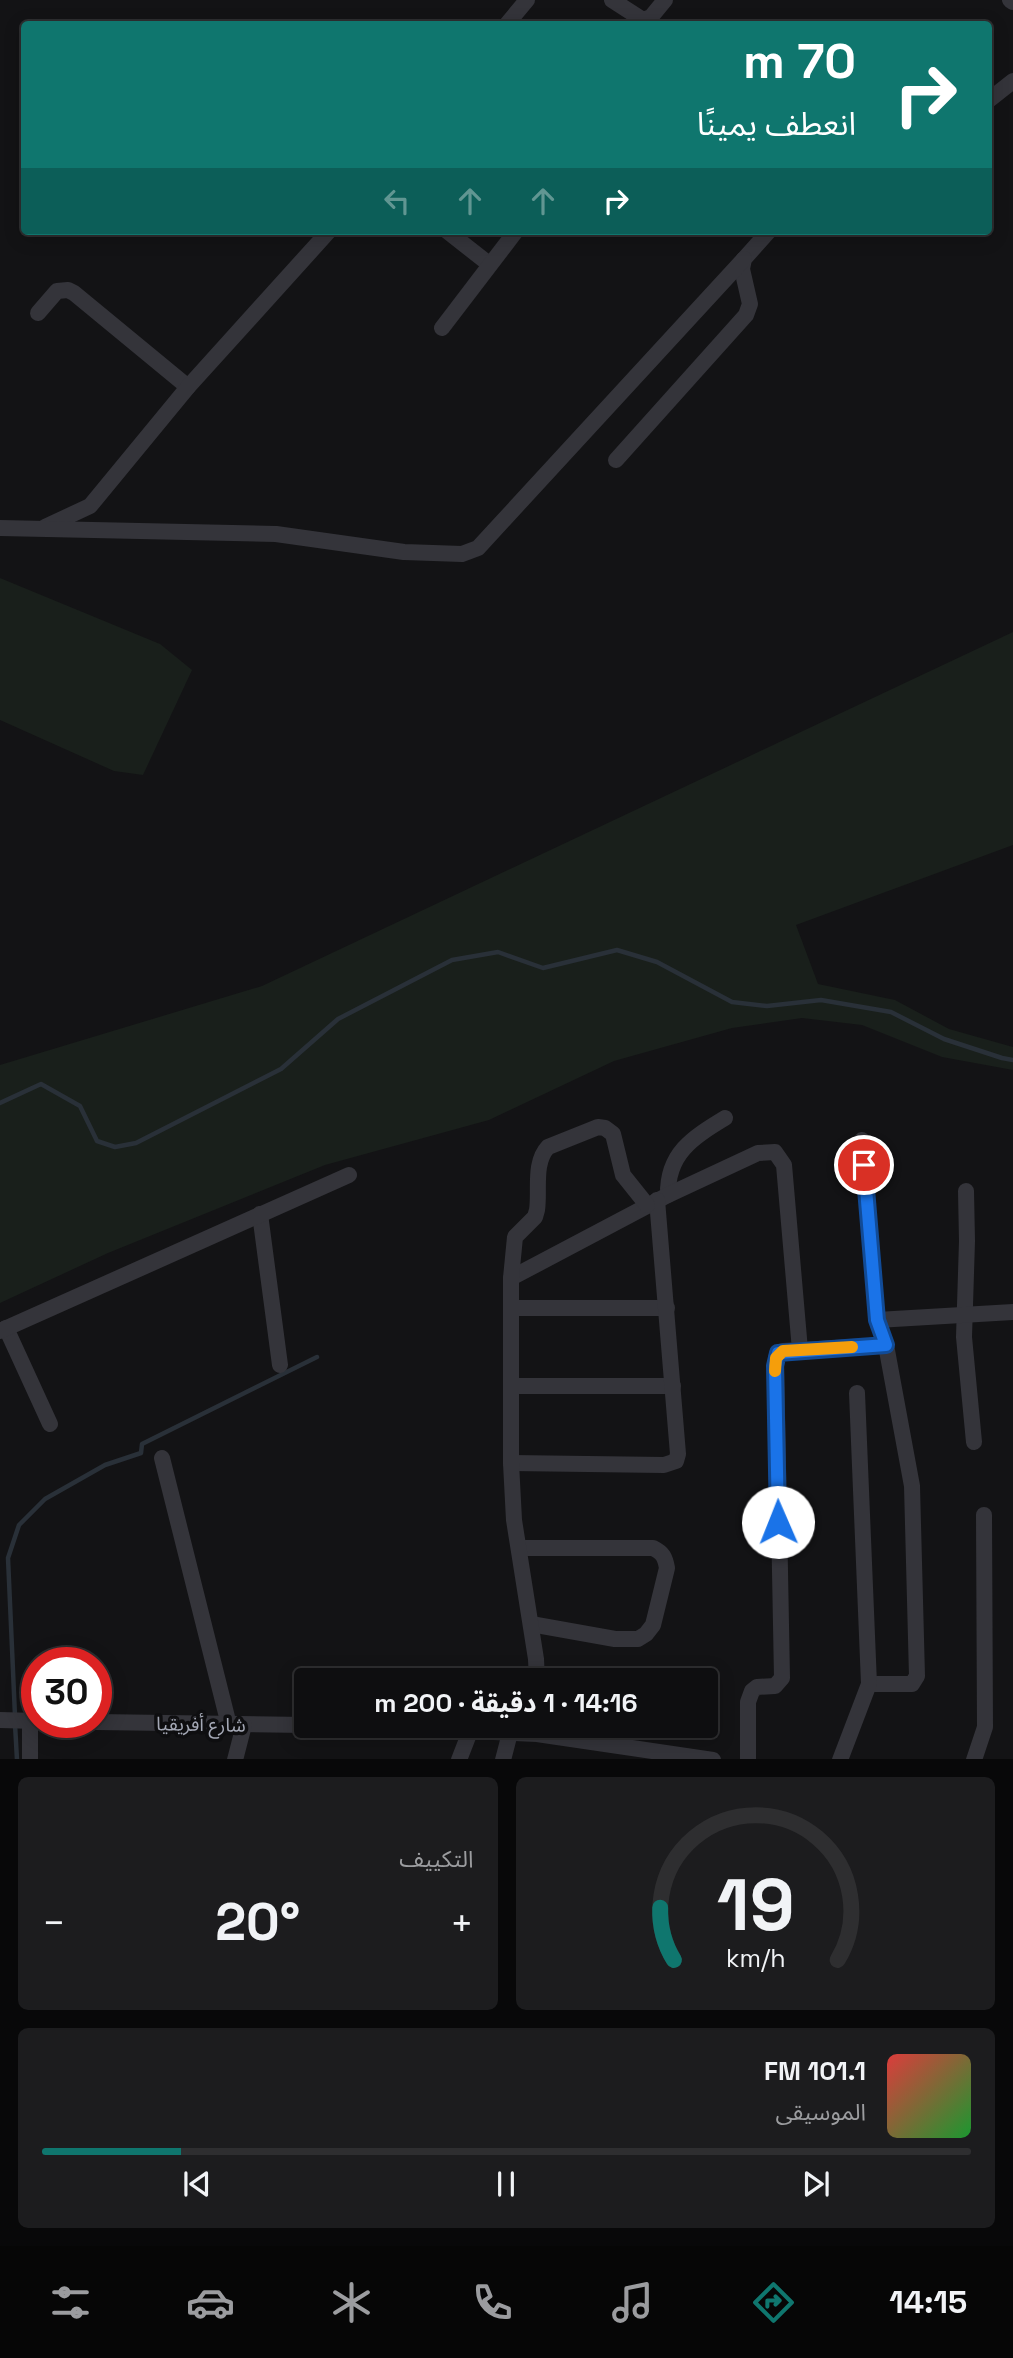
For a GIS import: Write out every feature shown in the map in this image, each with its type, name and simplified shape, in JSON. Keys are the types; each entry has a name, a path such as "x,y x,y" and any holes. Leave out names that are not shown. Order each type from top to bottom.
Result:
{"street":[{"path":"509,21 527,0"},
{"path":"612,0 643,20 651,18 665,0"},
{"path":"992,98 1013,81"},
{"path":"41,529 90,506 188,387 325,235"},
{"path":"452,235 489,264"},
{"path":"442,328 513,235"},
{"path":"0,528 276,534 404,552 462,554 478,548 765,235"},
{"path":"616,460 746,315 750,304 742,269 744,259"},
{"path":"38,313 57,291 68,290 188,387"},
{"path":"511,1463 664,1465 677,1461 667,1308 654,1200 674,1159 699,1135 725,1118"},
{"path":"536,1668 514,1520 511,1463 511,1278 515,1237 537,1210 539,1161 548,1147 598,1127 613,1134 620,1167 629,1183 654,1200"},
{"path":"862,1140 877,1320 886,1345 912,1486 918,1676 912,1684 869,1684"},
{"path":"511,1278 654,1200 758,1153 775,1152 784,1165 800,1350"},
{"path":"50,1424 3,1330 349,1175"},
{"path":"966,1191 964,1315 966,1368 974,1442"},
{"path":"260,1214 280,1365"},
{"path":"511,1308 667,1308"},
{"path":"877,1320 1013,1312"},
{"path":"748,1759 749,1697 757,1687 775,1686 782,1678 775,1366 778,1353 886,1345"},
{"path":"511,1386 673,1386"},
{"path":"840,1759 869,1684 857,1393"},
{"path":"162,1458 236,1725 235,1759"},
{"path":"974,1759 985,1727 984,1515"},
{"path":"519,1548 653,1548 662,1552 667,1568 653,1625 638,1639 615,1639 531,1624"},
{"path":"0,1720 21,1721"},
{"name":"شارع أفريقيا","path":"112,1722 294,1725"},
{"path":"30,1759 32,1738"},
{"path":"459,1759 467,1738"},
{"path":"503,1759 509,1738"},
{"path":"572,1738 652,1756 713,1759"}],"shaded area":[{"path":"0,578 160,644 192,670 143,775 114,771 0,720"},
{"path":"1013,632 1013,845 796,925 818,984 895,1000 949,1029 1013,1047 1013,1070 942,1057 862,1025 802,1018 732,1028 614,1061 489,1120 325,1165 108,1253 0,1303 0,1065 262,986"}],"waterway":[{"path":"0,1103 41,1084 80,1106 97,1141 115,1147 136,1143 281,1069 338,1019 452,960 498,952 543,968 617,950 657,962 732,1002 767,1006 821,1000 891,1012 944,1039 1013,1060"},
{"path":"15,1716 8,1558 19,1525 45,1499 105,1465 141,1453 142,1444 317,1357"},
{"path":"15,1724 17,1759"}],"slow traffic":[{"path":"775,1371 776,1358 778,1353 783,1351 852,1347"}],"route":[{"path":"778,1522 775,1366 778,1353 886,1345 877,1320 864,1165"}]}
